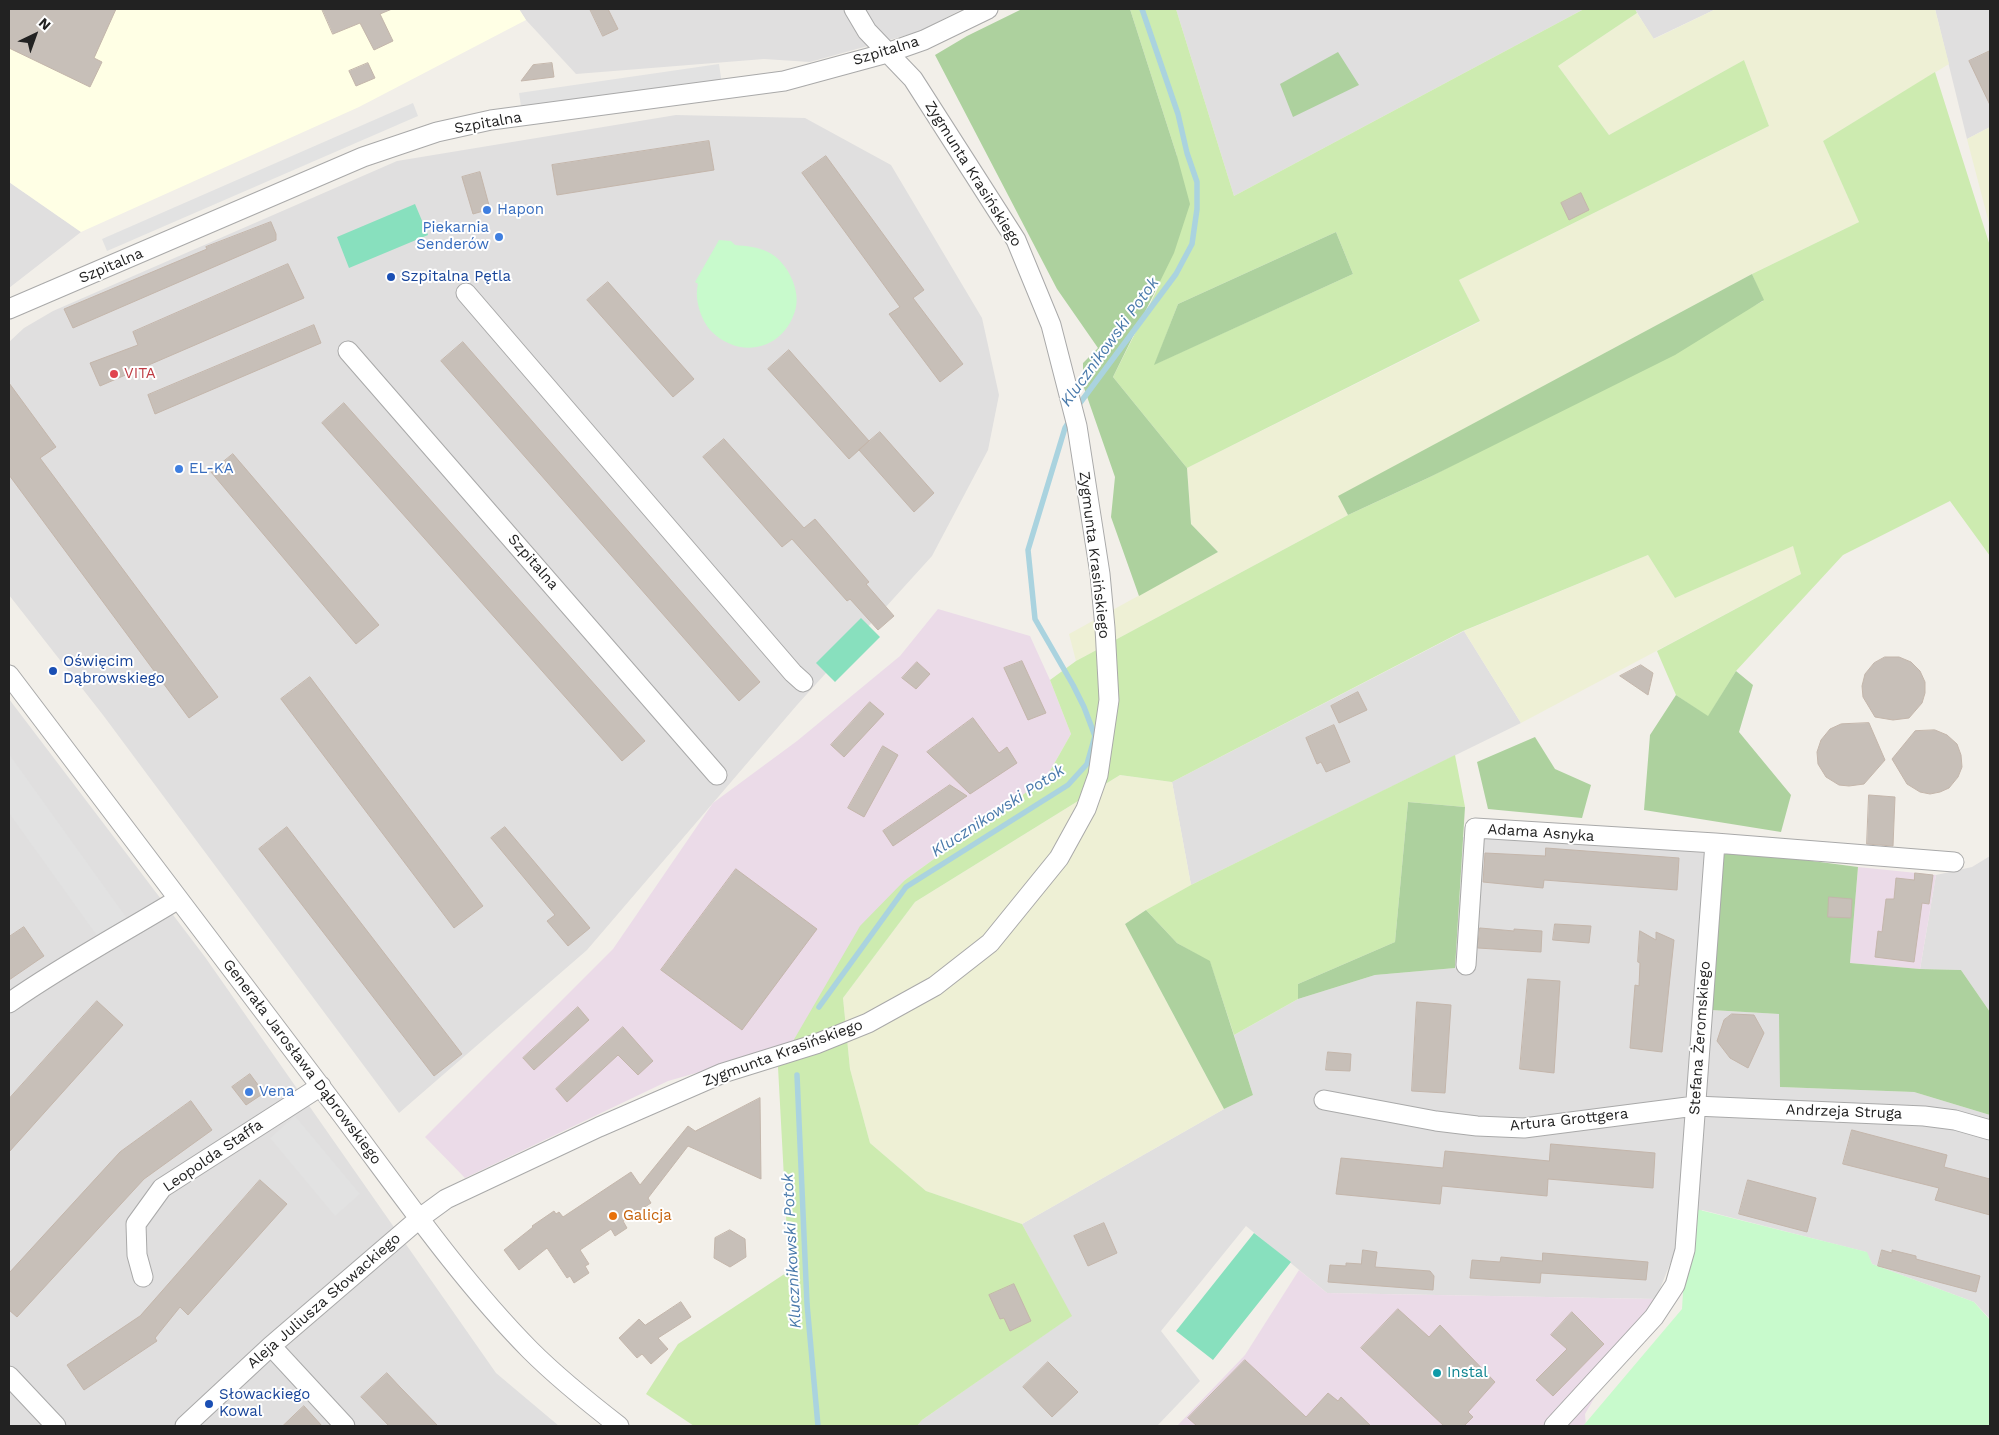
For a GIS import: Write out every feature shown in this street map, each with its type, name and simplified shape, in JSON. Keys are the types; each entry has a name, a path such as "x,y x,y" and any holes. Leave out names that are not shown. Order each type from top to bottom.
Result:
{"street":[{"name":"Zygmunta Krasińskiego","path":"420,1218 457,1194 599,1127 723,1073 816,1044 868,1023 935,986 990,944 1059,858 1086,809 1098,776 1109,700 1100,574 1077,426 1051,325 1016,240 913,79 867,31 854,9"},
{"name":"Szpitalna","path":"9,309 362,157 437,132 491,120 784,81 888,53 924,40 988,9"},
{"path":"466,294 792,673 803,682"},
{"name":"Szpitalna","path":"348,351 717,775"},
{"name":"Generała Jarosława Dąbrowskiego","path":"9,675 177,900 481,1296 530,1350 562,1380 619,1426"},
{"name":"Adama Asnyka","path":"1466,965 1475,828 1715,843"},
{"path":"1715,843 1954,862"},
{"name":"Stefana Żeromskiego","path":"1555,1426 1654,1317 1675,1285 1685,1250 1715,843"},
{"path":"9,1003 47,976 177,900"},
{"name":"Leopolda Staffa","path":"143,1277 137,1255 136,1224 162,1188 321,1086"},
{"name":"Artura Grottgera","path":"1324,1100 1436,1121 1477,1126 1524,1128 1695,1106"},
{"name":"Andrzeja Struga","path":"1695,1106 1924,1116 1955,1120 1990,1130"},
{"name":"Aleja Juliusza Słowackiego","path":"185,1426 271,1346 420,1218"},
{"path":"271,1346 345,1426"},
{"path":"9,1376 56,1426"}],"shaded area":[{"path":"9,9 519,9 526,20 359,107 81,232 9,182"},
{"path":"519,9 963,9 918,32 810,62 764,59 576,74 526,20"},
{"path":"1176,9 1584,9 1234,196"},
{"path":"1635,9 1716,9 1653,39"},
{"path":"1716,9 1935,9 1949,64 1823,141 1859,222 1752,274 1339,496 1348,515 1076,661 1069,634 1218,552 1191,524 1187,468 1480,322 1459,280 1769,126 1744,60 1609,135 1558,66 1637,13 1654,39"},
{"path":"1935,9 1990,9 1990,127 1967,139"},
{"path":"719,64 723,91 523,120 519,93"},
{"path":"413,103 418,116 107,251 102,239"},
{"path":"676,115 805,118 891,165 982,318 999,395 988,450 932,556 797,705 587,950 399,1113 103,715 9,595 9,342 24,328 53,311 397,161"},
{"path":"1990,127 1990,227 1967,139"},
{"path":"9,182 81,232 9,288"},
{"path":"1793,545 1801,574 1521,723 1464,631 1648,555 1675,598"},
{"path":"938,609 1030,636 1071,734 1046,778 905,880 791,1046 668,1081 465,1178 425,1137 613,949 713,803 797,741 900,656"},
{"path":"1464,631 1521,723 1191,885 1172,782"},
{"path":"9,699 205,957 496,1373 559,1426 9,1426"},
{"path":"9,754 131,924 103,944 9,813"},
{"path":"1120,775 1172,782 1191,885 1125,924 1224,1109 1022,1224 926,1191 870,1143 850,1069 843,998 915,902"},
{"path":"1463,837 1706,851 1696,974 1711,1010 1780,1014 1780,1087 1914,1092 1990,1115 1990,1319 1974,1302 1872,1264 1866,1252 1702,1210 1675,1251 1656,1299 1327,1293 1246,1226 1161,1331 1200,1381 1157,1426 917,1426 922,1420 1071,1316 1022,1224 1224,1109 1253,1095 1234,1035 1298,999 1375,975 1455,968"},
{"path":"1990,856 1990,1012 1961,970 1920,969 1936,875 1972,867"},
{"path":"1858,867 1936,875 1920,969 1850,963"},
{"path":"295,1116 360,1194 335,1216 270,1138"},
{"path":"1299,1270 1327,1293 1656,1299 1642,1316 1585,1414 1586,1426 1177,1426 1245,1355"}],"green space":[{"path":"1022,9 1130,9 1177,156 1190,204 1174,253 1113,377 1187,468 1191,524 1218,552 1139,596 1111,517 1115,477 1083,385 1083,363 1098,348 1057,289 935,55 967,36"},
{"path":"1130,9 1176,9 1234,196 1584,9 1635,9 1637,13 1558,66 1609,135 1744,60 1769,126 1459,280 1480,321 1187,468 1113,377 1158,288 1177,156","holes":["1336,232 1353,274 1155,364 1178,304"]},
{"path":"1338,52 1359,85 1293,117 1280,84"},
{"path":"1935,72 1990,246 1990,556 1950,501 1843,555 1736,671 1708,717 1676,695 1657,651 1801,574 1793,546 1675,598 1648,555 1463,631 1172,782 1120,775 915,902 843,998 850,1069 870,1143 926,1191 1022,1224 1072,1316 922,1420 917,1426 694,1426 646,1394 678,1344 789,1271 778,1067 860,926 905,880 1046,778 1071,734 1050,680 1076,661 1348,515 1430,477 1763,301 1752,274 1859,222 1823,141"},
{"path":"415,204 428,235 349,268 337,237"},
{"path":"1336,232 1353,274 1154,365 1178,304"},
{"path":"719,240 731,241 735,245 768,252 775,256 787,269 795,286 797,303 789,324 781,335 771,342 747,348 735,346 722,340 711,331 704,321 698,303 698,284 695,282"},
{"path":"1752,274 1764,300 1675,355 1430,477 1348,515 1338,496"},
{"path":"861,618 880,637 835,682 816,663"},
{"path":"1736,671 1753,685 1739,732 1791,795 1781,832 1644,810 1650,735 1676,695 1708,716"},
{"path":"1535,737 1555,769 1591,785 1582,818 1488,809 1477,762"},
{"path":"1455,755 1465,807 1408,802 1395,942 1298,984 1298,999 1234,1035 1210,962 1177,943 1146,910 1191,885"},
{"path":"1408,802 1465,807 1455,968 1375,975 1298,999 1298,984 1395,942"},
{"path":"1729,850 1858,867 1850,963 1920,969 1961,970 1990,1012 1990,1115 1914,1092 1780,1087 1779,1014 1711,1010 1720,859"},
{"path":"1146,910 1177,943 1210,961 1253,1095 1224,1109 1125,924"},
{"path":"1688,1207 1867,1252 1872,1264 1974,1302 1990,1320 1990,1426 1583,1426 1682,1309"},
{"path":"1254,1233 1291,1262 1213,1360 1176,1331"}],"building":[{"path":"9,9 116,9 94,58 102,62 90,87 9,48"},
{"path":"322,9 392,9 380,14 393,41 374,50 360,23 333,34"},
{"path":"590,9 608,9 618,29 603,36"},
{"path":"1990,51 1990,105 1969,61"},
{"path":"368,63 375,78 356,86 349,71"},
{"path":"552,63 554,77 521,81 533,65"},
{"path":"709,141 714,170 557,195 552,165"},
{"path":"826,156 924,290 913,298 963,364 940,382 889,314 900,307 802,173"},
{"path":"480,172 490,209 473,214 462,177"},
{"path":"1581,193 1589,210 1569,220 1561,203"},
{"path":"271,222 276,234 276,240 73,328 64,309 207,249 206,247"},
{"path":"288,264 304,298 100,386 90,363 138,345 133,332"},
{"path":"608,282 694,379 673,397 587,300"},
{"path":"314,325 321,343 155,414 148,395"},
{"path":"463,342 760,682 739,701 441,361"},
{"path":"789,350 869,441 849,459 768,369"},
{"path":"9,383 56,447 40,458 218,697 189,718 9,475"},
{"path":"344,403 645,741 622,761 322,423"},
{"path":"880,432 934,493 914,512 859,450"},
{"path":"724,439 804,528 815,519 869,582 866,584 894,616 878,630 850,599 847,601 792,539 782,547 703,457"},
{"path":"233,454 379,625 356,644 211,472"},
{"path":"1885,657 1899,657 1911,662 1920,671 1925,682 1925,693 1922,703 1909,718 1893,720 1875,717 1863,697 1862,686 1865,674 1874,663"},
{"path":"1022,661 1046,713 1028,720 1004,668"},
{"path":"917,662 930,674 916,689 902,678"},
{"path":"1641,665 1653,673 1648,695 1620,676"},
{"path":"310,677 483,906 454,928 281,699"},
{"path":"1358,692 1367,710 1339,723 1331,706"},
{"path":"870,702 884,714 844,757 831,745"},
{"path":"973,718 999,753 1007,747 1017,763 970,794 927,752"},
{"path":"1869,723 1885,760 1864,784 1839,785 1826,777 1818,764 1817,752 1821,740 1830,729 1841,724"},
{"path":"1334,725 1350,762 1326,772 1321,762 1317,764 1306,738"},
{"path":"1935,730 1947,735 1957,744 1961,755 1962,767 1958,777 1949,788 1930,794 1920,792 1907,784 1892,759 1915,731"},
{"path":"883,746 898,755 864,817 848,808"},
{"path":"950,785 967,796 893,846 883,831"},
{"path":"1869,795 1895,797 1893,846 1867,844"},
{"path":"287,827 462,1054 434,1076 259,849"},
{"path":"505,827 590,928 568,946 547,921 555,915 491,838"},
{"path":"1546,848 1679,858 1677,890 1544,880 1543,888 1483,882 1485,853 1545,856"},
{"path":"736,869 817,929 742,1030 661,970"},
{"path":"1915,873 1933,875 1929,904 1922,903 1914,962 1875,957 1878,931 1882,932 1886,899 1894,899 1896,878 1914,880"},
{"path":"1829,897 1852,899 1851,918 1828,917"},
{"path":"1555,924 1591,926 1589,943 1553,940"},
{"path":"24,927 44,956 9,980 9,937"},
{"path":"1480,928 1542,931 1541,952 1478,948"},
{"path":"1640,931 1656,940 1656,932 1674,940 1662,1052 1630,1048 1635,985 1639,986"},
{"path":"1528,979 1560,981 1554,1073 1520,1069"},
{"path":"97,1001 123,1025 9,1152 9,1099"},
{"path":"1417,1002 1451,1005 1445,1093 1412,1091"},
{"path":"578,1007 589,1020 534,1070 523,1058"},
{"path":"1732,1014 1754,1015 1764,1033 1748,1068 1730,1058 1717,1041 1724,1020"},
{"path":"623,1027 653,1061 638,1075 618,1055 567,1102 556,1089"},
{"path":"1328,1052 1351,1054 1350,1071 1326,1070"},
{"path":"250,1074 264,1093 246,1105 232,1087"},
{"path":"760,1098 761,1179 688,1146 648,1198 651,1203 623,1221 627,1228 615,1236 611,1229 580,1250 589,1264 585,1266 589,1273 574,1283 570,1276 567,1278 547,1248 519,1270 504,1250 532,1226 554,1211 556,1214 559,1212 563,1217 631,1172 640,1185 688,1126 695,1131"},
{"path":"191,1101 212,1130 144,1179 17,1317 9,1310 9,1273 120,1152"},
{"path":"1852,1130 1947,1155 1944,1167 1990,1179 1990,1215 1935,1200 1939,1188 1843,1164"},
{"path":"1551,1144 1655,1153 1653,1188 1548,1179 1547,1196 1442,1186 1440,1204 1336,1194 1341,1158 1443,1168 1445,1151 1549,1161"},
{"path":"260,1180 287,1204 188,1315 180,1307 155,1338 157,1341 84,1390 67,1365 140,1316"},
{"path":"1748,1180 1816,1198 1807,1232 1739,1214"},
{"path":"1104,1223 1117,1253 1088,1266 1074,1236"},
{"path":"730,1230 745,1239 746,1257 730,1267 714,1258 715,1238"},
{"path":"1363,1250 1377,1252 1375,1267 1430,1271 1434,1276 1433,1290 1328,1282 1330,1265 1346,1266 1346,1263 1361,1264"},
{"path":"1882,1250 1892,1253 1892,1250 1916,1256 1916,1259 1980,1276 1976,1292 1878,1266"},
{"path":"1543,1253 1648,1262 1646,1280 1541,1273 1540,1283 1470,1278 1472,1260 1500,1262 1501,1257 1542,1261"},
{"path":"1014,1284 1031,1321 1010,1331 1004,1318 1000,1319 989,1295"},
{"path":"681,1302 691,1317 658,1338 668,1349 651,1364 642,1354 637,1358 619,1338 639,1319 645,1325"},
{"name":"Instal","path":"1398,1309 1429,1337 1440,1325 1495,1382 1468,1412 1473,1417 1464,1426 1444,1426 1361,1348"},
{"path":"1572,1312 1604,1344 1553,1396 1536,1380 1567,1349 1551,1335"},
{"path":"1245,1360 1306,1417 1328,1393 1338,1401 1341,1397 1371,1426 1197,1426 1188,1418"},
{"path":"1048,1362 1078,1392 1052,1417 1023,1387"},
{"path":"387,1373 438,1426 389,1426 361,1397"},
{"path":"304,1406 322,1426 283,1426"}],"waterway":[{"name":"Klucznikowski Potok","path":"1077,407 1176,274 1192,244 1197,209 1197,182 1187,153 1178,114 1142,9"},
{"name":"Klucznikowski Potok","path":"819,1007 906,887 1068,785 1087,764 1095,736 1073,685 1035,619 1028,550 1065,428 1070,420"},
{"name":"Klucznikowski Potok","path":"797,1075 807,1304 818,1426"}],"place":[{"name":"Hapon","path":"487,210"},
{"name":"Piekarnia Senderów","path":"499,237"},
{"name":"Szpitalna Pętla","path":"391,277"},
{"name":"VITA","path":"114,374"},
{"name":"EL-KA","path":"179,469"},
{"name":"Oświęcim Dąbrowskiego","path":"53,671"},
{"name":"Vena","path":"249,1092"},
{"name":"Galicja","path":"613,1216"},
{"name":"Instal","path":"1437,1373"},
{"name":"Słowackiego Kowal","path":"209,1404"}]}
